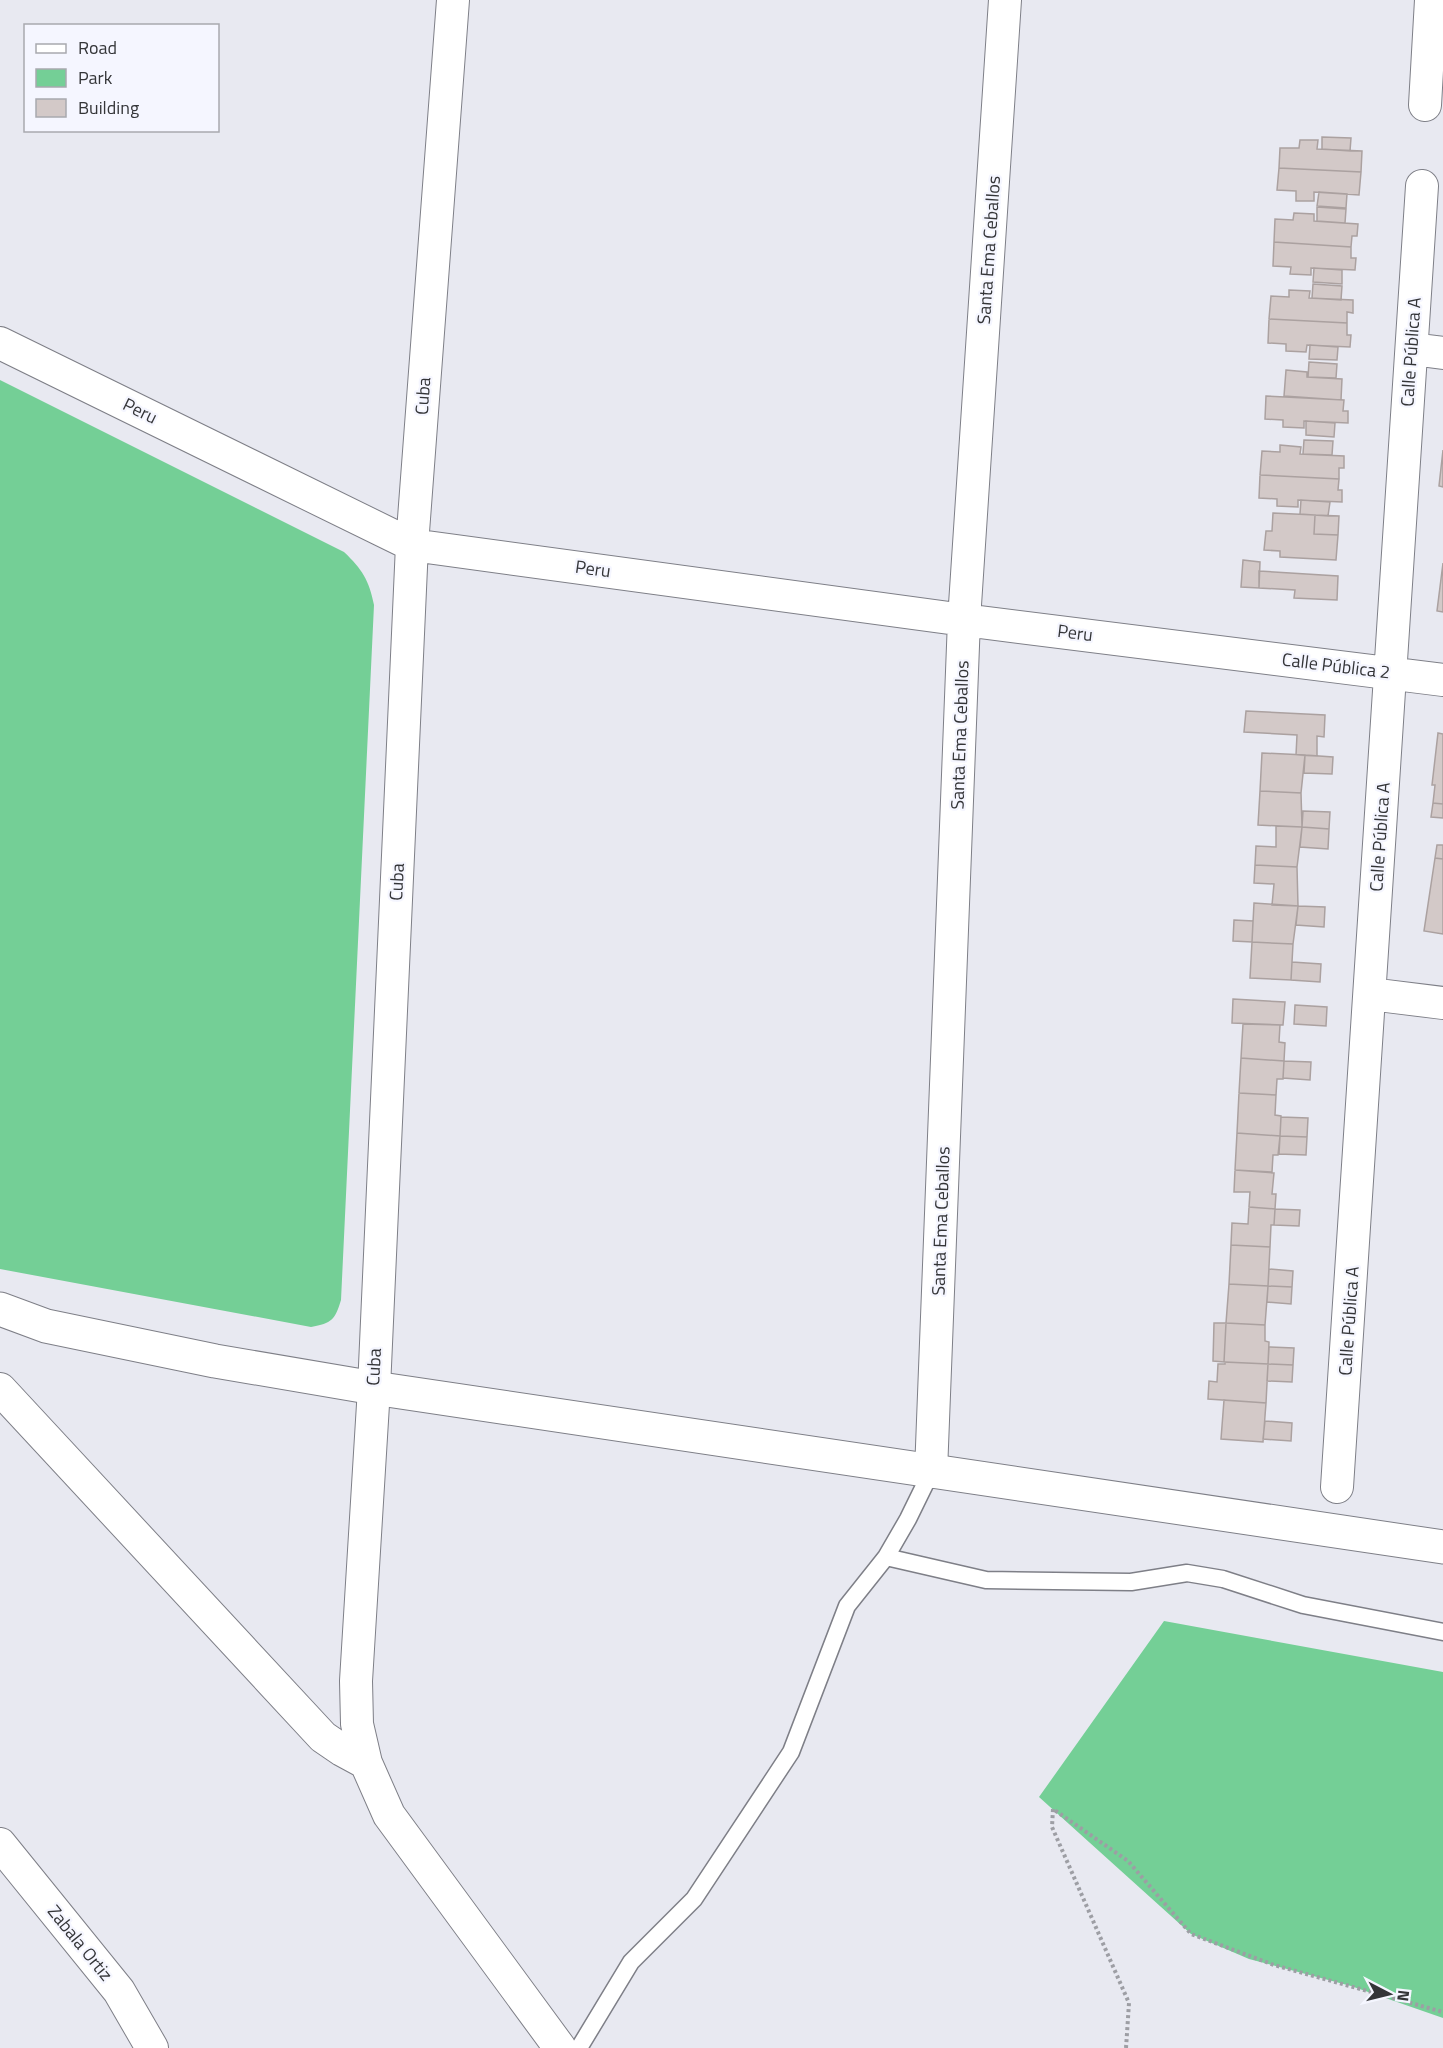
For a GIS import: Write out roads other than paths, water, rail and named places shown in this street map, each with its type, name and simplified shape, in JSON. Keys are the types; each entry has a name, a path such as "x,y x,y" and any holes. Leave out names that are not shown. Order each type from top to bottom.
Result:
{"street":[{"name":"Cuba","path":"453,0 412,545 374,1388 356,1681 357,1724 366,1763 389,1815 560,2048"},
{"name":"Santa Ema Ceballos","path":"931,1472 964,620 1005,0"},
{"path":"1425,105 1431,0"},
{"name":"Calle Pública A","path":"1338,1487 1422,186"},
{"name":"Peru","path":"0,343 412,545 964,620 1229,652"},
{"path":"1412,350 1443,353"},
{"name":"Calle Pública 2","path":"1229,652 1443,680"},
{"path":"1370,994 1443,1003"},
{"path":"0,1309 46,1326 215,1361 374,1388 1443,1547"},
{"path":"0,1389 323,1737 366,1763"},
{"name":"Zabala Ortiz","path":"0,1844 119,1991 152,2048"}],"lane":[{"path":"579,2048 631,1962 694,1899 791,1752 848,1606 886,1557 931,1472"},
{"path":"886,1557 986,1580 1131,1582 1187,1573 1223,1579 1303,1605 1443,1632"}]}
